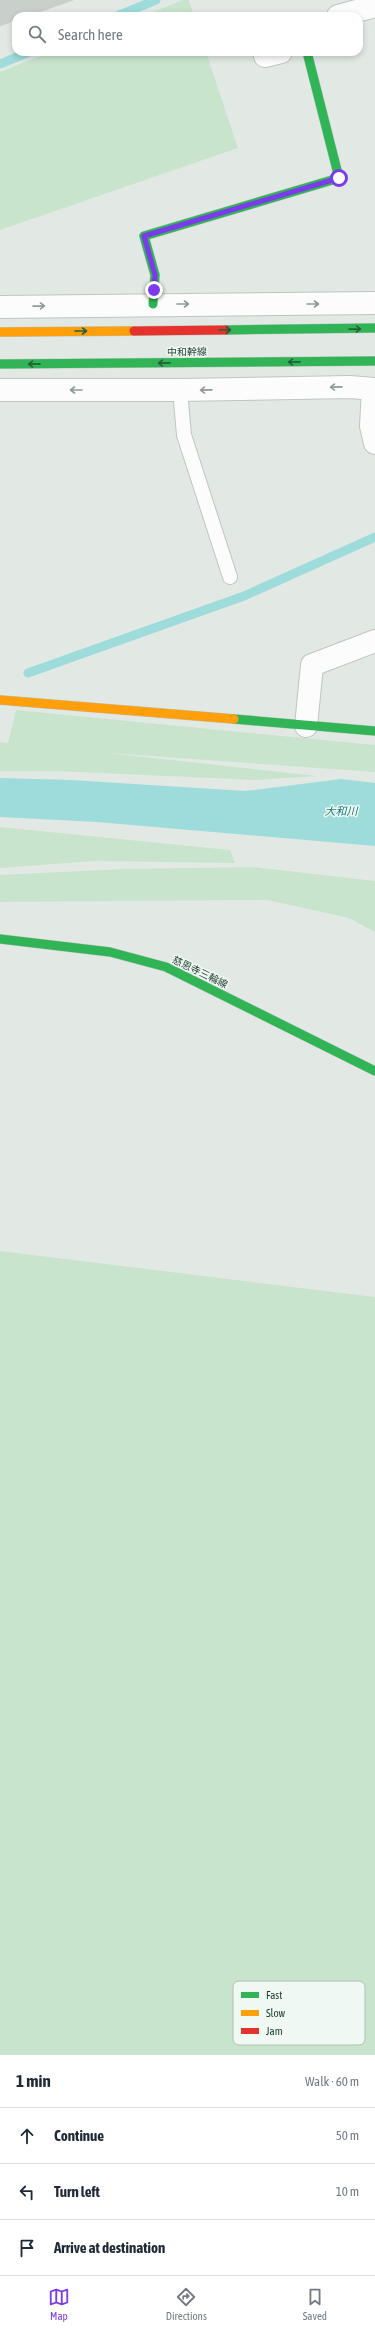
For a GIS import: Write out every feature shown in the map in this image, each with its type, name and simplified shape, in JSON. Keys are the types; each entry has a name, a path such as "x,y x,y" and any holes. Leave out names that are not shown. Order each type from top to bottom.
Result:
{"main road":[{"path":"153,304 155,275 144,236 339,178 308,56"},
{"path":"0,332 375,328"},
{"name":"中和幹線","path":"0,364 374,361"},
{"path":"0,700 375,732"},
{"name":"慈恩寺三輪線","path":"0,939 110,952 166,967 375,1071"}],"street":[{"path":"353,12 375,6"},
{"path":"0,307 153,304 375,304"},
{"path":"0,390 180,390 350,387 374,389 371,426 375,443"},
{"path":"306,726 312,665 375,641"}],"lane":[{"path":"180,390 184,435 230,577"}],"green space":[{"path":"183,0 189,0 193,12 153,12"},
{"path":"41,56 207,56 238,148 0,230 0,72"},
{"path":"16,710 375,745 375,772 108,753 317,776 256,780 55,771 0,771 0,742 8,743"},
{"path":"0,827 230,850 235,863 94,861 0,868"},
{"path":"254,867 375,881 375,932 349,918 267,900 0,902 0,875 122,869"},
{"path":"0,1251 375,1297 375,2055 0,2055"}],"water":[{"name":"大和川","path":"0,778 71,780 245,791 341,779 375,783 375,846 97,822 0,817"}],"building":[{"path":"0,0 73,0 39,12 12,12 12,22 0,26"}],"waterway":[{"path":"127,12 156,0"},
{"path":"0,64 19,56"},
{"path":"28,673 244,596 375,537"}],"traffic: fast":[{"path":"153,304 155,275 144,236 339,178 308,56"},
{"path":"226,330 375,328"},
{"path":"0,364 375,361"},
{"path":"234,719 375,731"},
{"path":"0,939 110,952 166,967 375,1071"}],"traffic: slow":[{"path":"0,332 134,331"},
{"path":"0,700 234,719"}],"traffic: jam":[{"path":"134,331 226,330"}],"route":[{"path":"154,290 155,275 144,236 339,178"}]}
